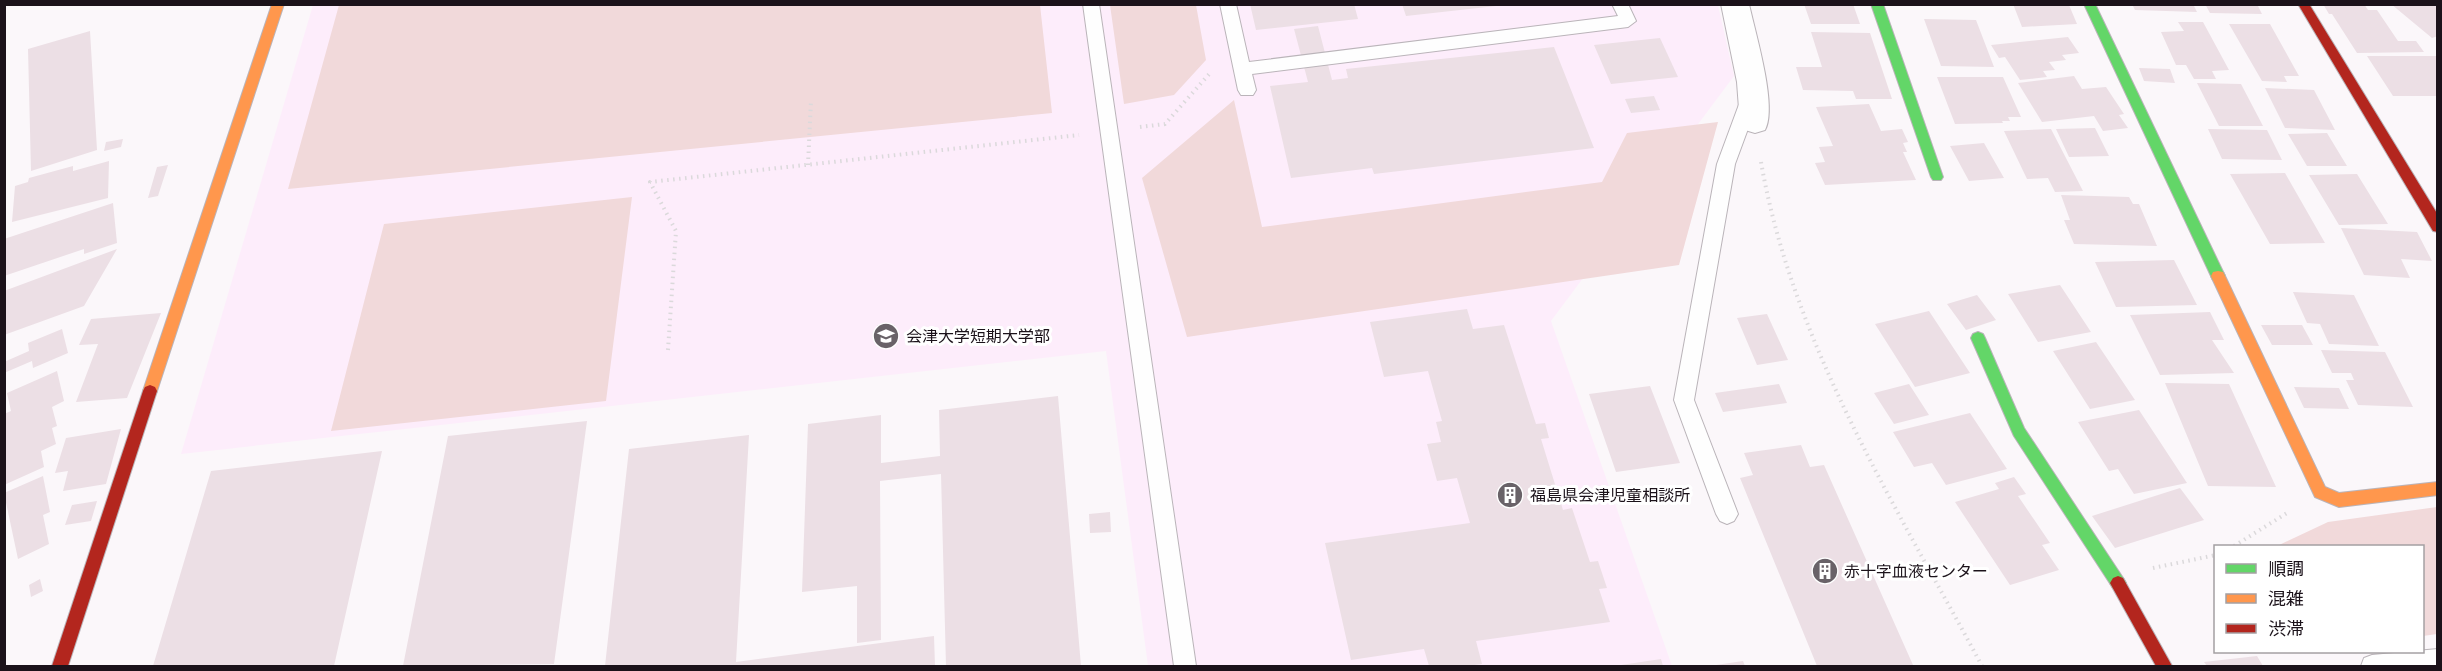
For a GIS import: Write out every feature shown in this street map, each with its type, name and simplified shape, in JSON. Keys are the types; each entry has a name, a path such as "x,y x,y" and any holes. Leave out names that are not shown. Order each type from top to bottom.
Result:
{"street":[{"path":"60,666 278,4"},
{"path":"1735,4 1755,122"},
{"path":"1877,4 1937,177"},
{"path":"2089,4 2320,492 2339,500 2438,488"},
{"path":"2302,4 2438,227"},
{"path":"1978,338 2019,432 2114,576 2164,666"}],"lane":[{"path":"1091,4 1185,666"},
{"path":"1228,4 1247,90"},
{"path":"1242,69 1628,21 1620,4"},
{"path":"1727,514 1684,400 1726,164 1752,94"},
{"path":"2372,666 2436,661"}],"path":[{"path":"1165,124 1198,88"},
{"path":"808,165 811,100"},
{"path":"1755,122 1767,203 1791,286 1832,387 1982,666"},
{"path":"668,350 676,231 650,182 1109,131"},
{"path":"2236,545 2320,492"},
{"path":"2114,576 2214,555"}],"shaded area":[{"name":"会津大学短期大学部","path":"313,5 1718,5 1734,76 1551,321 1672,666 1148,666 1106,351 181,454"},
{"path":"339,5 1040,5 1052,113 288,189"},
{"path":"1110,5 1196,5 1206,60 1174,95 1124,104"},
{"path":"1234,100 1262,227 1602,182 1627,133 1718,122 1679,265 1187,337 1142,178"},
{"path":"632,197 606,401 331,431 384,224"},
{"path":"2437,507 2437,634 2424,636 2424,545 2279,545 2328,522"}],"building":[{"path":"1250,4 1354,4 1358,19 1256,30"},
{"path":"1402,4 1496,4 1496,6 1406,16"},
{"path":"1804,4 1853,4 1860,24 1811,24"},
{"path":"2013,4 2069,5 2077,24 2022,27"},
{"path":"2132,4 2193,4 2197,12 2135,10"},
{"path":"2205,4 2257,4 2262,14 2210,13"},
{"path":"2323,4 2364,4 2368,10 2377,10 2398,41 2416,41 2424,52 2357,53"},
{"path":"2391,4 2438,4 2438,36 2432,38"},
{"path":"1924,19 1976,20 1994,67 1941,66"},
{"path":"2178,22 2203,22 2229,70 2212,71 2216,79 2194,79 2186,65 2176,65 2161,32 2184,31"},
{"path":"2229,24 2270,24 2299,76 2284,76 2287,82 2262,81"},
{"path":"1318,26 1332,80 1348,78 1346,69 1554,47 1594,148 1374,174 1372,168 1291,178 1270,86 1308,82 1294,29"},
{"path":"90,31 97,150 31,171 28,49"},
{"path":"1811,32 1870,33 1892,99 1856,99 1853,91 1803,90 1796,67 1822,67"},
{"path":"2068,37 2079,53 2062,55 2066,60 2049,62 2055,70 2043,71 2047,77 2020,80 2005,57 1999,58 1991,45"},
{"path":"1660,38 1678,77 1611,84 1594,45"},
{"path":"2367,56 2438,56 2438,96 2393,96"},
{"path":"2139,68 2170,69 2175,83 2144,81"},
{"path":"2074,76 2082,89 2106,87 2124,114 2119,115 2128,128 2103,131 2094,116 2042,122 2018,83"},
{"path":"1937,77 2003,77 2021,117 2008,117 2010,121 2002,121 2003,123 1955,124"},
{"path":"2197,83 2241,84 2263,126 2219,126"},
{"path":"2265,88 2314,90 2335,130 2285,128"},
{"path":"1654,96 1660,110 1631,113 1625,99"},
{"path":"1869,104 1881,131 1902,129 1908,142 1903,143 1907,152 1903,152 1916,180 1825,185 1815,163 1825,162 1819,147 1833,146 1816,107"},
{"path":"2095,128 2109,156 2069,157 2056,129"},
{"path":"2051,129 2083,191 2055,192 2048,178 2027,179 2004,131"},
{"path":"2208,129 2267,130 2282,160 2222,159"},
{"path":"2327,133 2347,166 2307,166 2288,134"},
{"path":"123,139 121,147 104,151 106,142"},
{"path":"1984,143 2004,178 1969,181 1950,146"},
{"path":"109,161 108,198 12,222 15,186 28,182 29,178 73,166 73,171"},
{"path":"168,165 158,196 148,198 157,167"},
{"path":"2285,173 2325,243 2270,244 2230,174"},
{"path":"2357,174 2388,224 2339,225 2309,175"},
{"path":"2061,195 2129,197 2133,204 2139,204 2157,246 2074,244 2064,220 2070,220"},
{"path":"113,203 117,243 84,254 84,249 4,276 4,239"},
{"path":"2341,228 2417,232 2432,261 2401,259 2410,278 2364,275"},
{"path":"117,249 84,306 4,335 4,291"},
{"path":"2174,260 2197,305 2116,307 2095,262"},
{"path":"2060,285 2091,332 2038,342 2008,294"},
{"path":"2293,292 2354,295 2379,346 2329,344 2320,324 2307,323"},
{"path":"1977,295 1996,320 1966,330 1947,304"},
{"name":"福島県会津児童相談所","path":"1467,309 1473,329 1504,325 1536,424 1545,423 1549,438 1541,439 1563,510 1572,508 1590,562 1598,561 1607,588 1599,589 1610,622 1476,641 1482,664 1429,666 1424,649 1351,660 1325,543 1470,523 1457,478 1437,481 1427,444 1441,442 1436,422 1442,421 1428,371 1384,377 1370,322"},
{"path":"1929,311 1970,373 1915,387 1875,324"},
{"path":"2210,312 2224,340 2212,340 2234,373 2160,375 2130,315"},
{"path":"161,313 127,398 76,402 98,344 79,345 91,319"},
{"path":"1767,314 1788,360 1757,365 1737,318"},
{"path":"2261,325 2302,325 2313,345 2272,345"},
{"path":"62,329 68,353 33,368 32,361 4,373 4,362 29,351 28,343"},
{"path":"2096,342 2135,400 2090,409 2053,351"},
{"path":"2321,350 2385,352 2413,407 2358,405 2346,380 2354,380 2351,373 2332,373"},
{"path":"57,371 64,401 52,407 57,426 52,428 56,444 41,451 44,467 4,485 4,414 11,411 7,393"},
{"path":"2165,383 2229,384 2276,487 2208,486"},
{"path":"1779,384 1787,403 1723,412 1715,393"},
{"path":"1909,384 1929,415 1894,424 1874,393"},
{"path":"1650,386 1680,463 1616,472 1589,394"},
{"path":"2294,387 2339,388 2349,409 2304,408"},
{"path":"1058,396 1081,666 946,666 941,474 880,481 881,640 857,643 857,586 802,592 808,424 881,415 881,463 940,456 939,410"},
{"path":"2139,410 2187,483 2134,494 2118,469 2109,471 2078,422"},
{"path":"1970,413 2007,469 1946,485 1932,463 1914,467 1893,432"},
{"path":"587,421 554,664 403,666 448,436"},
{"path":"121,429 106,484 63,491 68,471 55,473 66,438"},
{"path":"749,435 736,662 934,636 935,666 605,666 629,449"},
{"name":"赤十字血液センター","path":"1801,445 1810,467 1824,465 1913,665 1817,666 1740,478 1753,475 1744,453"},
{"path":"382,451 334,666 153,666 211,471"},
{"path":"43,476 50,512 43,515 49,544 18,559 4,493"},
{"path":"2014,477 2026,494 2018,496 2050,543 2042,545 2059,570 2010,585 1955,502 1999,489 1995,483"},
{"path":"2180,488 2204,520 2115,548 2092,516"},
{"path":"97,501 91,521 65,525 72,505"},
{"path":"1110,512 1111,532 1090,533 1089,514"},
{"path":"40,579 43,591 31,597 29,585"},
{"path":"2257,656 2263,666 2207,666 2204,662"},
{"path":"1661,659 1663,666 1621,665"},
{"path":"1743,661 1745,666 1716,666 1716,665"}],"traffic: fast":[{"path":"1877,4 1937,177"},
{"path":"2089,4 2218,276"},
{"path":"1978,338 2019,432 2118,583"}],"traffic: slow":[{"path":"150,391 278,4"},
{"path":"2218,276 2320,492 2339,500 2438,488"}],"traffic: jam":[{"path":"2303,4 2438,227"},
{"path":"60,666 150,391"},
{"path":"2118,583 2164,666"}],"place":[{"name":"会津大学短期大学部","path":"886,336"},
{"name":"福島県会津児童相談所","path":"1510,495"},
{"name":"赤十字血液センター","path":"1825,571"}]}
